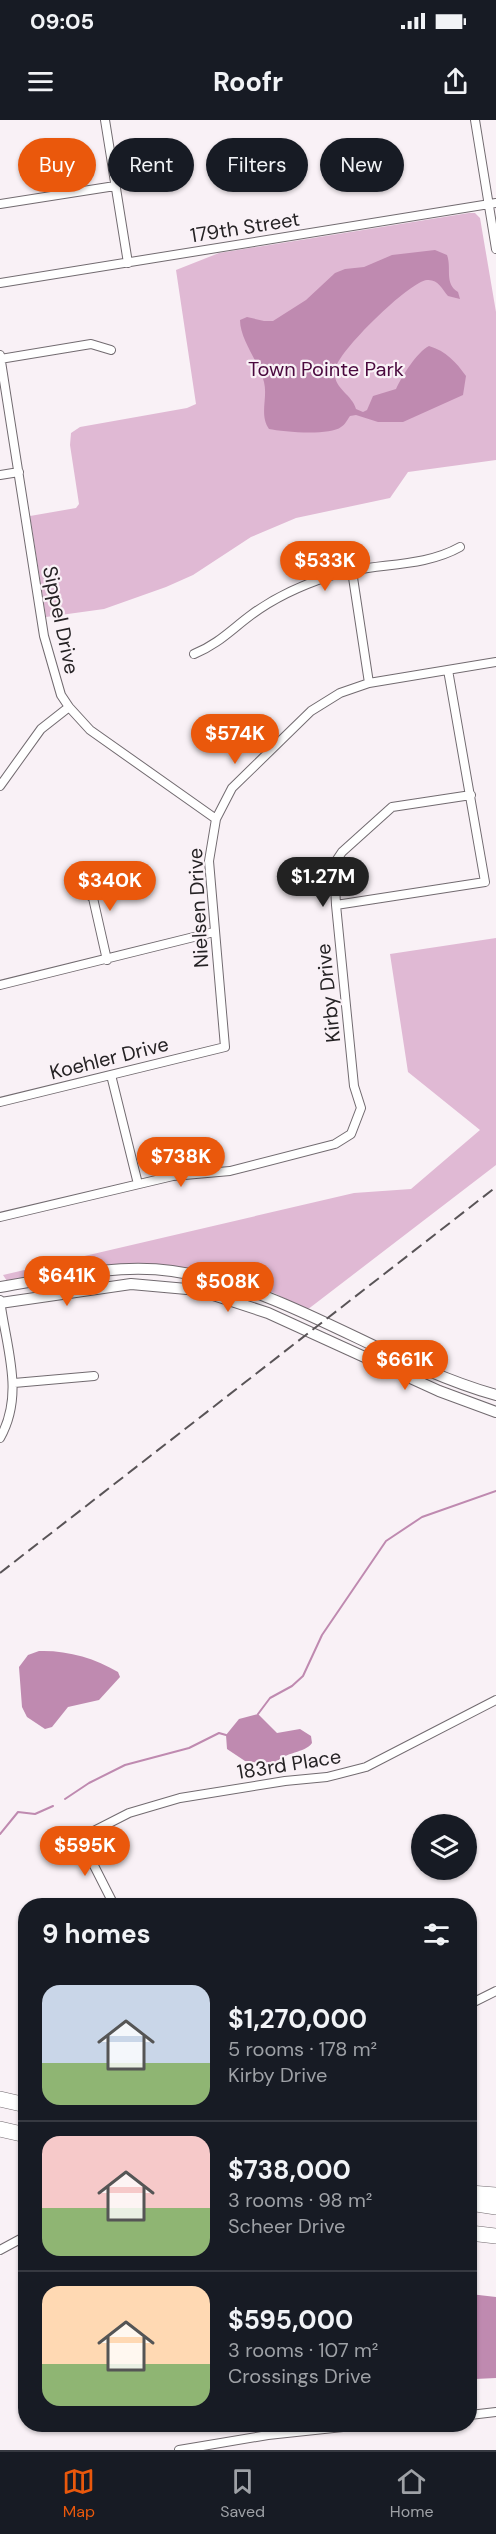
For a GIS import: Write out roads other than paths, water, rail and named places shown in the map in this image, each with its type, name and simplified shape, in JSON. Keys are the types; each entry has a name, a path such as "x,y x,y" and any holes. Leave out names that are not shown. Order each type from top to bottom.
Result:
{"highway":[{"path":"0,2099 18,2103"},
{"path":"0,2129 18,2133"},
{"path":"477,2194 496,2195"},
{"path":"477,2205 496,2207"},
{"path":"477,2234 496,2236"}],"street":[{"path":"105,120 108,140"},
{"path":"476,120 493,204 496,249"},
{"path":"0,204 108,187"},
{"path":"116,192 128,263"},
{"name":"179th Street","path":"0,283 493,204"},
{"path":"0,358 92,344 111,350"},
{"name":"Sippel Drive","path":"0,358 44,636 54,674 69,707 99,738 216,819"},
{"path":"0,475 19,472"},
{"path":"194,654 211,647 252,614 277,598 331,575 437,557 460,547"},
{"path":"352,572 369,683"},
{"name":"Nielsen Drive","path":"225,1047 209,861 216,819 226,797 239,779 311,711 340,693 369,683 496,662"},
{"path":"336,905 484,882 448,670"},
{"path":"0,786 40,729 69,707"},
{"name":"Kirby Drive","path":"138,1184 173,1176 230,1171 335,1144 351,1134 360,1108 354,1086 334,864 342,852 392,807 471,795"},
{"path":"78,886 93,898 107,960"},
{"path":"0,985 214,932"},
{"name":"Koehler Drive","path":"0,1102 225,1047"},
{"path":"0,1217 138,1184 111,1075"},
{"path":"0,1287 128,1269 173,1271 200,1276 266,1295 400,1359 452,1381 496,1395"},
{"path":"0,1438 10,1415 14,1383 0,1302 131,1284 168,1285 198,1290 268,1313 439,1391 496,1412"},
{"path":"14,1383 94,1376"},
{"name":"183rd Place","path":"110,1898 80,1838 129,1814 180,1798 327,1777 366,1767 496,1700"},
{"path":"477,2000 496,1991"},
{"path":"0,2250 18,2240"},
{"path":"477,2414 496,2412"},
{"path":"178,2450 296,2432"}],"waterway":[{"path":"258,1714 270,1698 292,1686 303,1676 322,1635 386,1541 422,1517 496,1491"},
{"path":"65,1799 89,1783 125,1765 189,1748 219,1733 226,1735"},
{"path":"0,1834 18,1812 35,1814 53,1806"}],"railway":[{"path":"0,1573 496,1187"}],"park label":[{"name":"Town Pointe Park","path":"326,369"}]}
